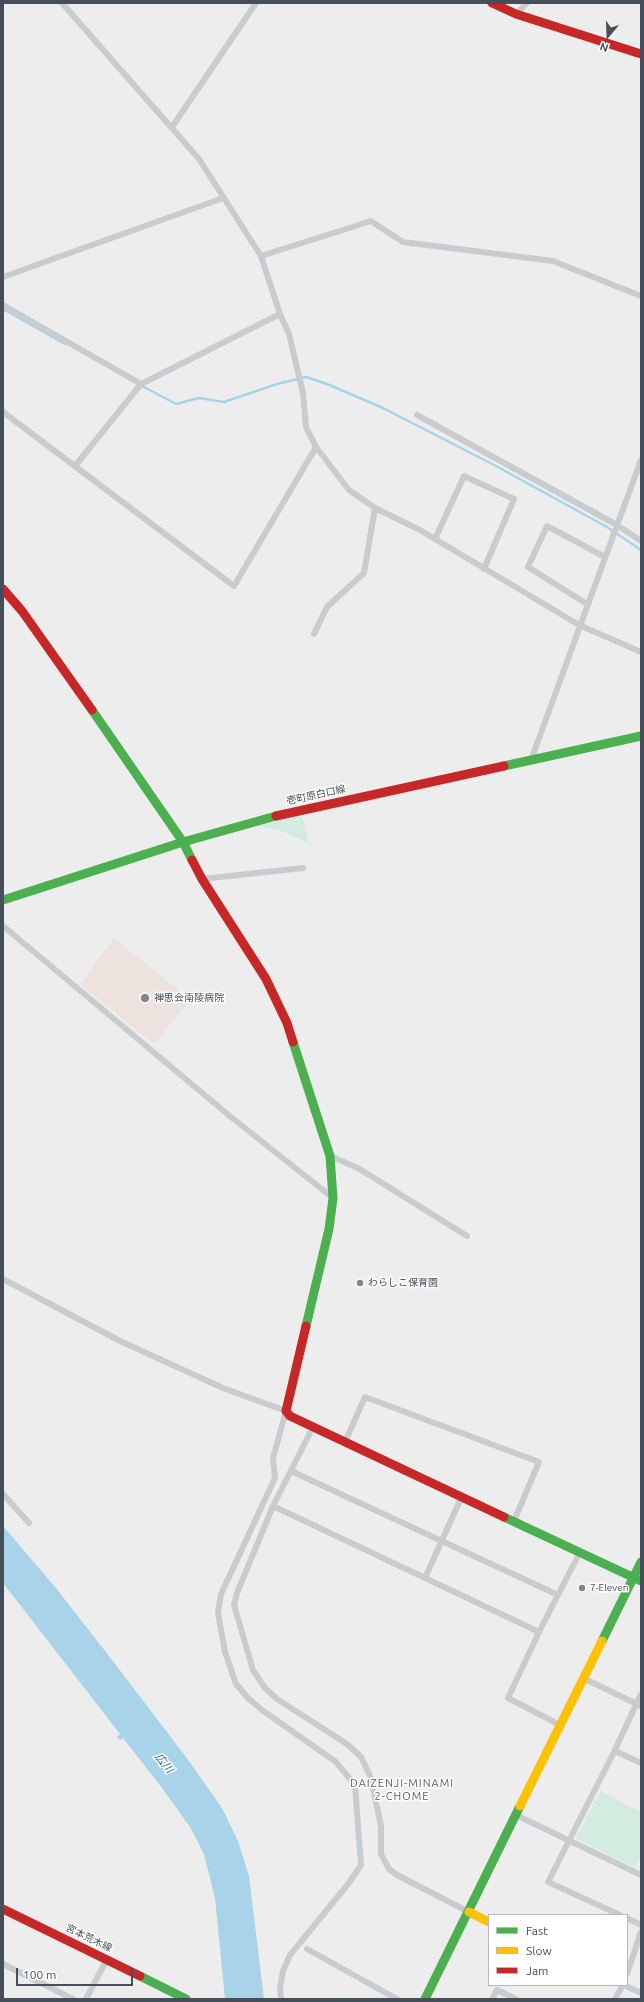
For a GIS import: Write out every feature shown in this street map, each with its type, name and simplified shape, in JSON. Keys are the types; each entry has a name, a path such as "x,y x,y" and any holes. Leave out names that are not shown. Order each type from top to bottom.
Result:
{"street":[{"path":"62,3 199,159 261,256 280,314 289,334 301,385 306,427 316,447 349,490 375,508 435,539 484,570 579,625 641,652"},
{"path":"172,127 256,3"},
{"path":"492,3 516,14 641,54"},
{"path":"516,14 527,3"},
{"path":"3,277 223,198"},
{"path":"261,256 371,220 403,242 553,261 641,296"},
{"path":"3,305 141,384"},
{"path":"75,466 141,384 280,314"},
{"path":"3,412 234,586 316,447"},
{"path":"417,415 617,525 641,541"},
{"path":"531,760 579,625 641,460"},
{"path":"435,539 464,476 514,499 484,570"},
{"path":"314,634 327,607 364,573 375,508"},
{"path":"587,604 528,567 547,526 605,557"},
{"path":"3,589 22,611 52,652 182,842 202,879 266,979 287,1023 330,1156 333,1198 329,1229 286,1411 273,1458 275,1478 221,1594 218,1613 225,1652 236,1684 248,1698 262,1710 336,1762 355,1785 361,1865 349,1883 290,1955 283,1971 280,1988 281,1999"},
{"name":"壱町原白口線","path":"3,900 182,842 283,814 641,736"},
{"path":"202,879 303,868"},
{"path":"3,926 231,1117 333,1198"},
{"path":"330,1156 358,1168 467,1236"},
{"path":"3,1279 127,1344 223,1388 286,1411 290,1416 637,1579"},
{"path":"345,1442 365,1398 540,1462 514,1521"},
{"path":"313,1427 273,1506 244,1574 234,1605 253,1670 265,1688 277,1699 347,1744 361,1757 373,1784 381,1826 381,1854 389,1868 397,1875 488,1922"},
{"path":"291,1471 558,1595"},
{"path":"3,1494 29,1523"},
{"path":"425,1578 462,1496"},
{"path":"273,1506 540,1632"},
{"path":"560,1725 508,1698 580,1552"},
{"path":"425,1999 583,1678 637,1579 641,1562"},
{"path":"583,1678 639,1705"},
{"path":"618,1914 548,1882 639,1705 641,1694"},
{"path":"615,1751 641,1763"},
{"path":"516,1815 641,1875"},
{"name":"宮本荒木線","path":"3,1909 186,1999"},
{"path":"628,1918 641,1925"},
{"path":"628,1971 641,1932"},
{"path":"307,1949 397,1999"},
{"path":"86,1999 107,1959"},
{"path":"3,1964 74,1999"},
{"path":"615,1999 623,1986"},
{"path":"626,1986 641,1993"},
{"path":"492,1999 497,1990 516,1999"}],"shaded area":[{"path":"114,938 191,1000 154,1044 80,984"}],"green space":[{"path":"302,815 309,843 277,829 259,826"},
{"path":"600,1791 641,1812 641,1855 635,1868 576,1838"}],"water":[{"name":"広川","path":"3,1526 56,1588 119,1669 186,1757 222,1808 238,1841 249,1876 264,1999 225,1999 215,1898 204,1854 190,1827 162,1788 123,1738 120,1740 117,1737 120,1734 3,1583"}],"waterway":[{"path":"3,309 65,344"},
{"path":"140,385 176,404 199,398 224,402 277,384 306,377 327,384 383,408 496,466 607,527 641,550"}],"traffic: fast":[{"path":"92,710 183,842 192,860"},
{"path":"504,766 641,736"},
{"path":"3,900 183,842 276,816"},
{"path":"293,1042 330,1156 333,1198 329,1229 306,1326"},
{"path":"504,1517 641,1581"},
{"path":"602,1641 641,1562"},
{"path":"425,1999 520,1806"},
{"path":"140,1976 186,1999"}],"traffic: slow":[{"path":"520,1806 602,1641"},
{"path":"469,1912 488,1922"}],"traffic: jam":[{"path":"492,3 516,14 641,54"},
{"path":"3,589 22,611 92,710"},
{"path":"276,816 504,766"},
{"path":"192,860 202,879 266,979 287,1023 293,1042"},
{"path":"306,1326 286,1411 290,1416 504,1517"},
{"path":"3,1909 140,1976"}],"place":[{"name":"禅思会南陵病院","path":"145,998"},
{"name":"わらしこ保育園","path":"360,1283"},
{"name":"7-Eleven","path":"582,1588"}],"district":[{"name":"DAIZENJI-MINAMI 2-CHOME","path":"402,1789"}]}
